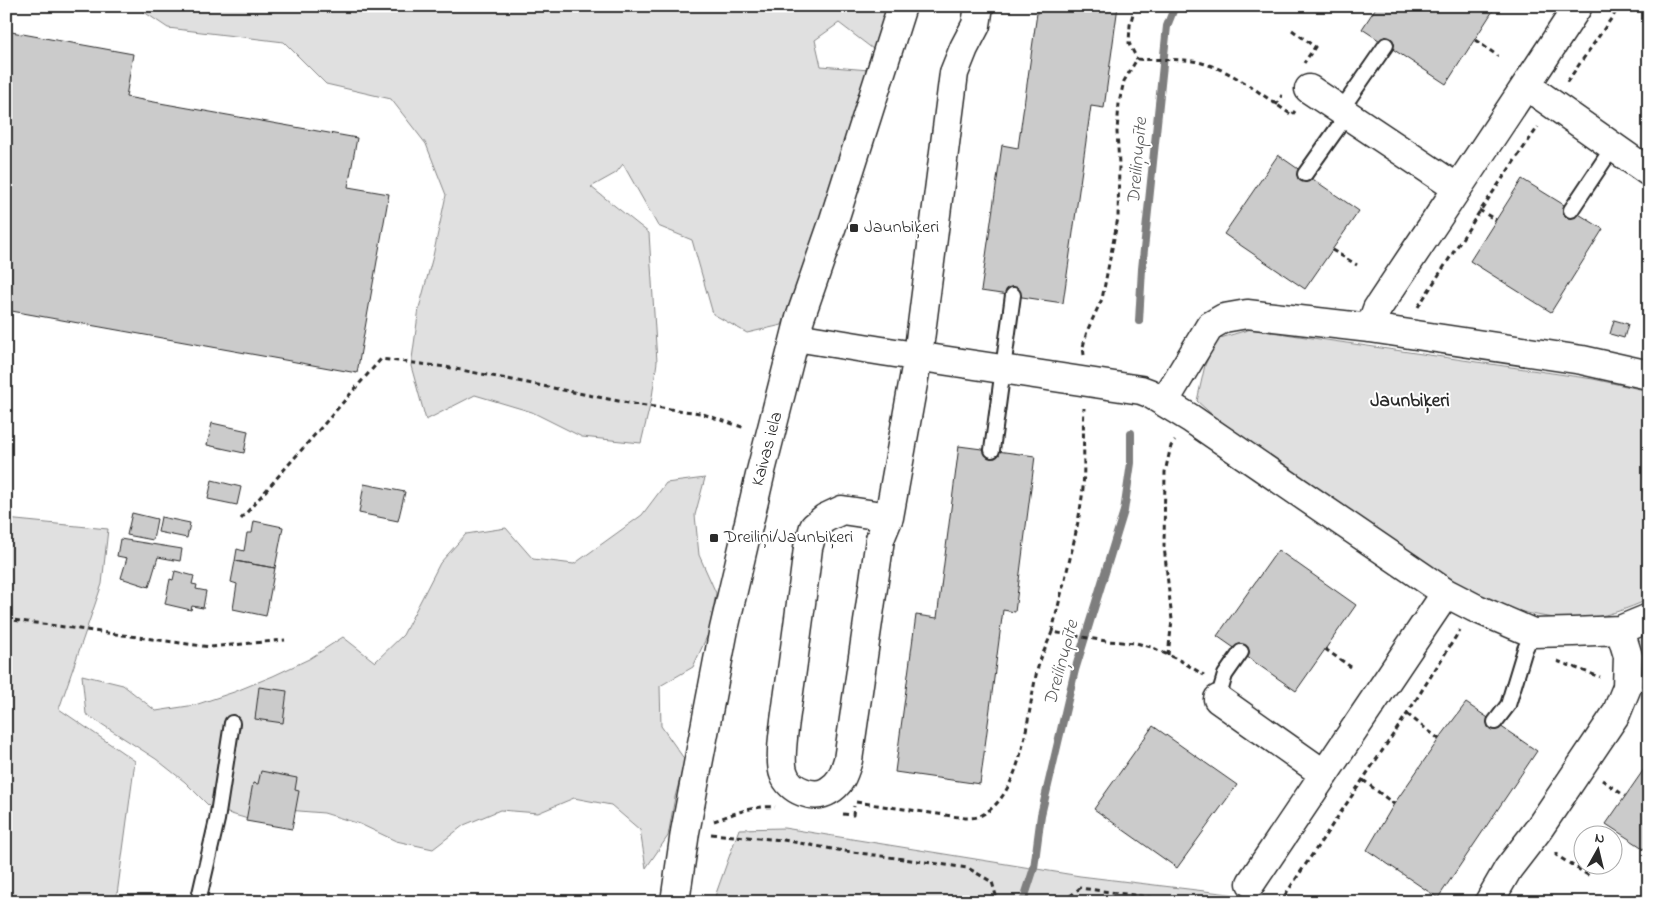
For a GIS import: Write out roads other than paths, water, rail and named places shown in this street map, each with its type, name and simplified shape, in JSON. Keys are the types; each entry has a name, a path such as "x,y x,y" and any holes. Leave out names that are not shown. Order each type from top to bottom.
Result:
{"street":[{"name":"Kaivas iela","path":"675,902 685,832 724,629 761,471 800,318 836,214 902,6"},
{"path":"889,517 842,510 825,518 814,528 808,548 784,729 782,760 784,775 794,788 804,792 815,795 825,793 836,787 843,777 848,760 880,539 889,517 918,356 954,73 976,24 979,6"},
{"path":"1370,328 1377,309 1578,6"},
{"path":"1526,86 1612,147 1646,165"},
{"path":"1308,89 1457,188"},
{"path":"1164,402 1210,326 1224,318 1247,314 1370,328 1582,360 1649,375"},
{"path":"796,336 1002,370 1141,390 1149,393 1241,452 1446,593 1529,640 1573,632 1620,630 1649,618"},
{"path":"1251,883 1446,593"},
{"path":"1489,902 1508,869 1538,830 1616,714 1627,687 1628,656 1620,630"},
{"path":"1218,699 1324,774"}],"lane":[{"path":"1305,174 1386,45"},
{"path":"1572,210 1612,147"},
{"path":"992,450 1013,295"},
{"path":"1495,722 1508,705 1529,640"},
{"path":"1218,699 1225,675 1240,652"},
{"path":"198,902 217,820 232,723"}],"waterway":[{"name":"Dreiliņupīte","path":"1139,321 1142,269 1167,26 1175,6"},
{"name":"Dreiliņupīte","path":"1023,902 1034,868 1041,815 1075,670 1124,511 1131,463 1131,433"}],"place":[{"name":"Jaunbiķeri","path":"854,228"},
{"name":"Dreiliņi/Jaunbiķeri","path":"714,538"}],"district":[{"name":"Jaunbiķeri","path":"1410,401"}]}
